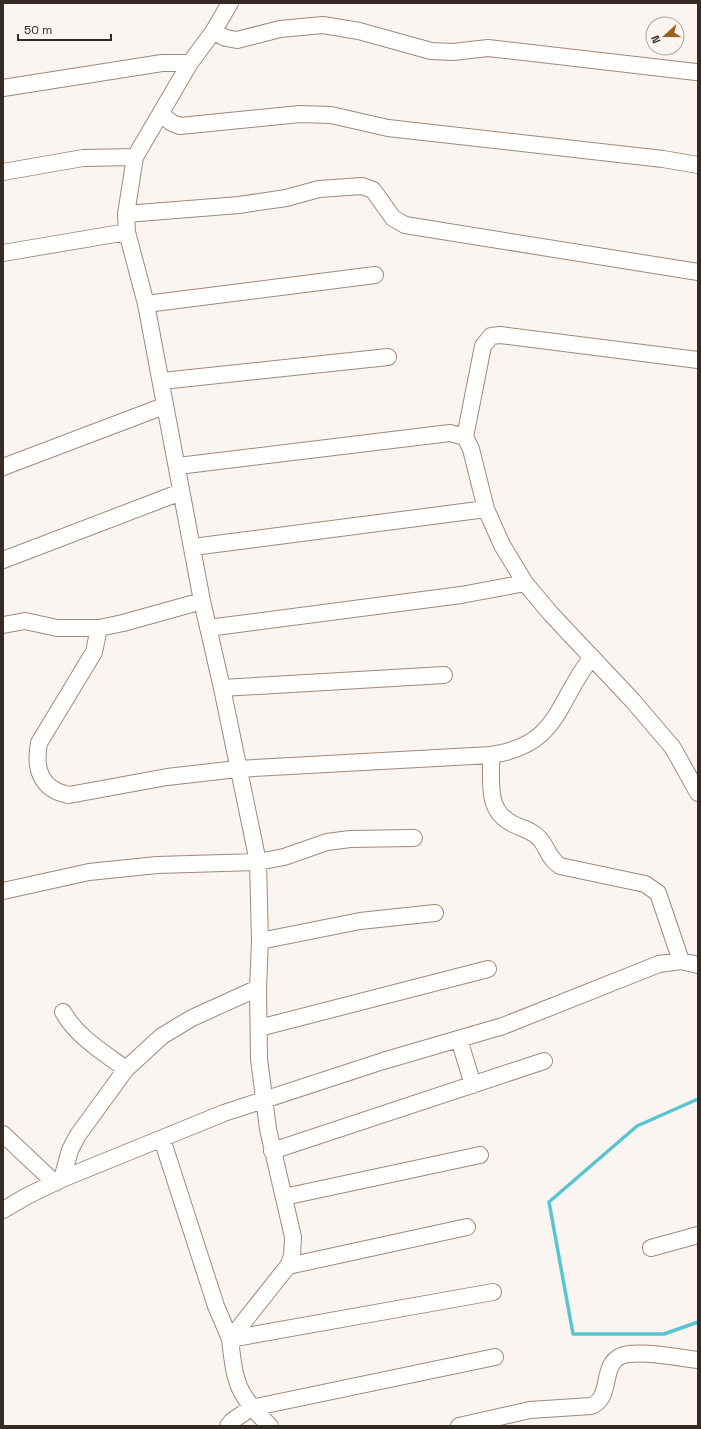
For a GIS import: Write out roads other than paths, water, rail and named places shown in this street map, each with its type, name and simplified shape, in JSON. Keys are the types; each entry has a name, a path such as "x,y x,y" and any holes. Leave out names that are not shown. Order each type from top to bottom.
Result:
{"street":[{"path":"230,3 213,32 190,63 135,157 126,214 127,232 146,304 162,381 164,406 178,466 181,492 193,547 202,601 222,688 237,769 258,862 260,941 258,988 259,1059 263,1100 272,1151 293,1237 292,1256 288,1266 230,1339"},
{"path":"213,32 226,38 237,40 280,29 323,25 359,31 431,51 453,52 488,48 502,49 696,72"},
{"path":"3,88 162,63 190,63"},
{"path":"160,114 172,123 180,126 300,114 331,115 388,128 663,159 698,165"},
{"path":"3,172 83,158 135,157"},
{"path":"126,214 239,205 286,198 319,189 362,186 373,190 393,218 405,225 698,272"},
{"path":"3,253 127,232"},
{"path":"146,304 375,275"},
{"path":"698,360 500,335 491,336 483,346 465,437 471,449 486,508 502,545 525,583 551,614 592,657 673,748 698,793"},
{"path":"162,381 388,357"},
{"path":"3,467 164,406"},
{"path":"178,466 450,433 465,437"},
{"path":"3,560 181,492"},
{"path":"193,547 486,508"},
{"path":"208,628 461,595 525,583"},
{"path":"3,625 25,621 57,628 99,628 124,623 202,601"},
{"path":"99,628 94,652 39,743 36,758 40,773 47,784 56,792 69,795 167,777 237,769 509,753 531,744 548,730 592,657"},
{"path":"222,688 444,675"},
{"path":"491,755 492,803 498,814 513,824 528,828 540,840 552,862 560,866 645,884 652,888 658,893 681,961"},
{"path":"3,891 89,872 157,865 258,862 284,857 327,842 350,839 414,838"},
{"path":"260,941 360,921 435,913"},
{"path":"3,1210 26,1196 58,1181 203,1121 263,1100 503,1026 659,964 681,961 698,964"},
{"path":"258,1028 488,969"},
{"path":"58,1181 70,1150 78,1135 126,1069 162,1036 192,1018 258,988"},
{"path":"63,1012 70,1024 78,1033 126,1069"},
{"path":"459,1039 473,1085"},
{"path":"272,1151 544,1061"},
{"path":"3,1134 58,1181"},
{"path":"162,1139 216,1306 230,1339 233,1372 238,1386 251,1408 270,1426"},
{"path":"284,1197 480,1156"},
{"path":"288,1266 467,1227"},
{"path":"651,1248 698,1235"},
{"path":"230,1339 493,1292"},
{"path":"459,1426 530,1410 591,1406 598,1403 602,1397 612,1363 621,1356 637,1354 698,1360"},
{"path":"228,1426 232,1420 251,1408 495,1357"}],"waterway":[{"path":"698,1099 637,1126 549,1202 573,1334 664,1334 698,1322"}]}
